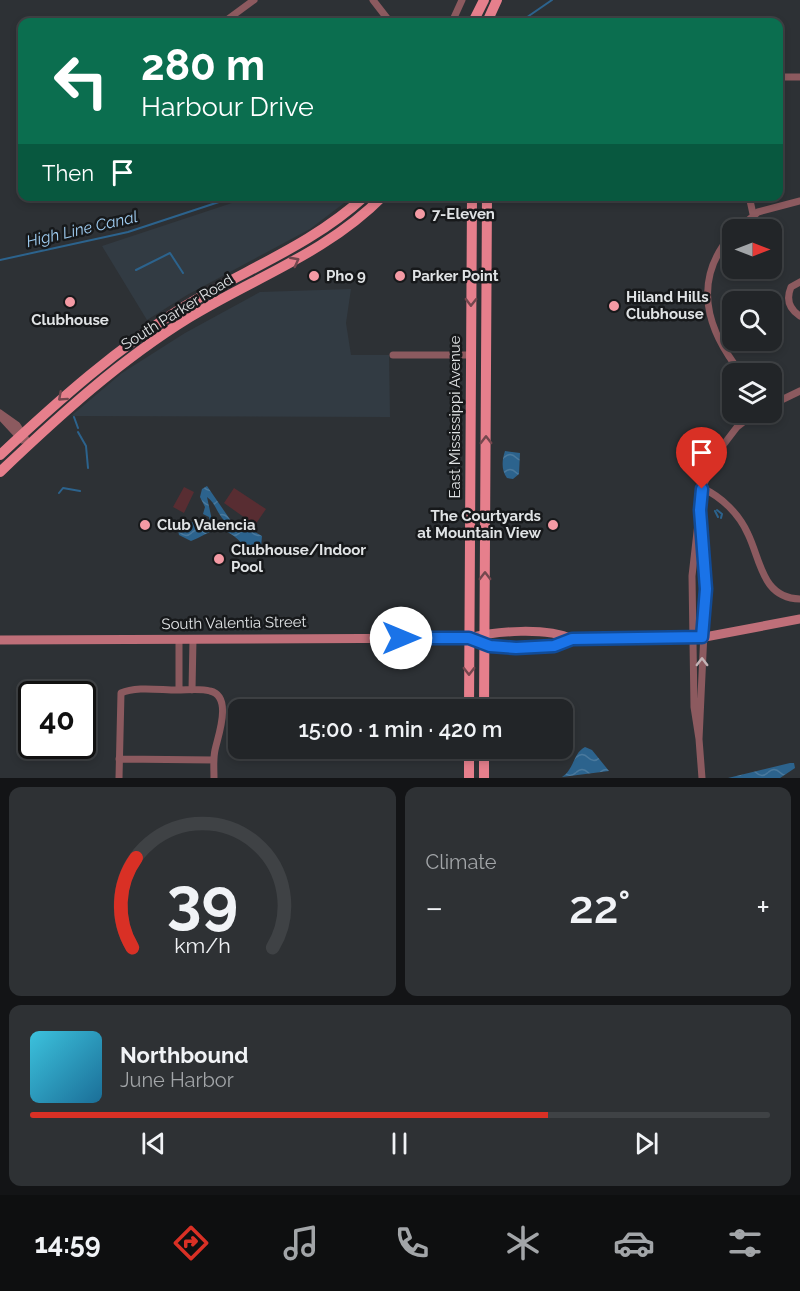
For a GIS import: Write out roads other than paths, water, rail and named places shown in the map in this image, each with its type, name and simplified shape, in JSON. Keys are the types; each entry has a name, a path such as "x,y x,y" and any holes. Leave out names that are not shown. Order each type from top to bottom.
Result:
{"main road":[{"path":"475,18 484,0"},
{"path":"489,18 497,0"},
{"name":"South Parker Road","path":"0,455 79,382 130,342 191,302 317,234 359,201"},
{"name":"South Parker Road","path":"0,472 108,374 141,349 207,307 316,249 359,219 378,201"},
{"name":"East Mississippi Avenue","path":"469,699 472,201"},
{"name":"East Mississippi Avenue","path":"484,699 487,201"},
{"path":"469,759 469,778"},
{"path":"484,759 484,778"}],"street":[{"path":"229,18 254,0"},
{"path":"373,0 387,18"},
{"path":"454,18 462,0"},
{"path":"783,77 800,77"},
{"path":"750,201 753,214"},
{"path":"748,219 753,214 771,207 800,201"},
{"path":"722,249 717,256 709,284 708,301 711,321 719,343 734,363"},
{"path":"800,282 791,287 788,297 791,308 800,316"},
{"path":"393,355 470,355"},
{"path":"782,399 800,391"},
{"path":"0,414 29,444"},
{"path":"698,638 693,571 702,489 710,465 725,442 745,423"},
{"path":"702,489 722,500 741,521 770,586 786,597 800,599"},
{"path":"700,510 702,566 706,580 698,638 694,707 702,778"},
{"name":"South Valentia Street","path":"484,640 547,633 572,639 698,638 800,619"},
{"name":"South Valentia Street","path":"0,640 469,638 546,647 572,639"},
{"path":"179,639 179,690"},
{"path":"192,690 193,639"},
{"path":"119,778 121,693 131,690 211,691 218,696 221,706 221,728 214,760 214,778"},
{"path":"119,759 214,760"}],"water":[{"path":"505,451 520,453 519,474 513,479 507,478 504,472"},
{"path":"207,486 238,531 253,531 262,536 261,547 245,546 233,535 223,531 210,532 191,541 179,535 177,525 181,520 201,524 210,521 209,517 203,514 205,507 200,497 202,489","holes":["207,497 227,523 228,526 213,525"]},
{"path":"585,747 592,750 609,771 562,777 569,770 578,753"},
{"path":"794,763 795,768 780,778 728,778"}],"waterway":[{"name":"High Line Canal","path":"526,18 552,0"},
{"name":"High Line Canal","path":"0,260 128,232 222,201"},
{"path":"136,270 170,253 183,273"},
{"path":"74,417 78,428"},
{"path":"78,432 86,446 88,468"},
{"path":"59,493 63,488 80,491"},
{"path":"717,510 722,514 721,518"},
{"path":"715,511 718,517"}],"place":[{"name":"7-Eleven","path":"420,214"},
{"name":"Pho 9","path":"314,276"},
{"name":"Parker Point","path":"400,276"},
{"name":"Clubhouse","path":"70,302"},
{"name":"Hiland Hills Clubhouse","path":"614,306"},
{"name":"Club Valencia","path":"145,525"},
{"name":"The Courtyards at Mountain View","path":"553,525"},
{"name":"Clubhouse/Indoor Pool","path":"219,559"}]}
